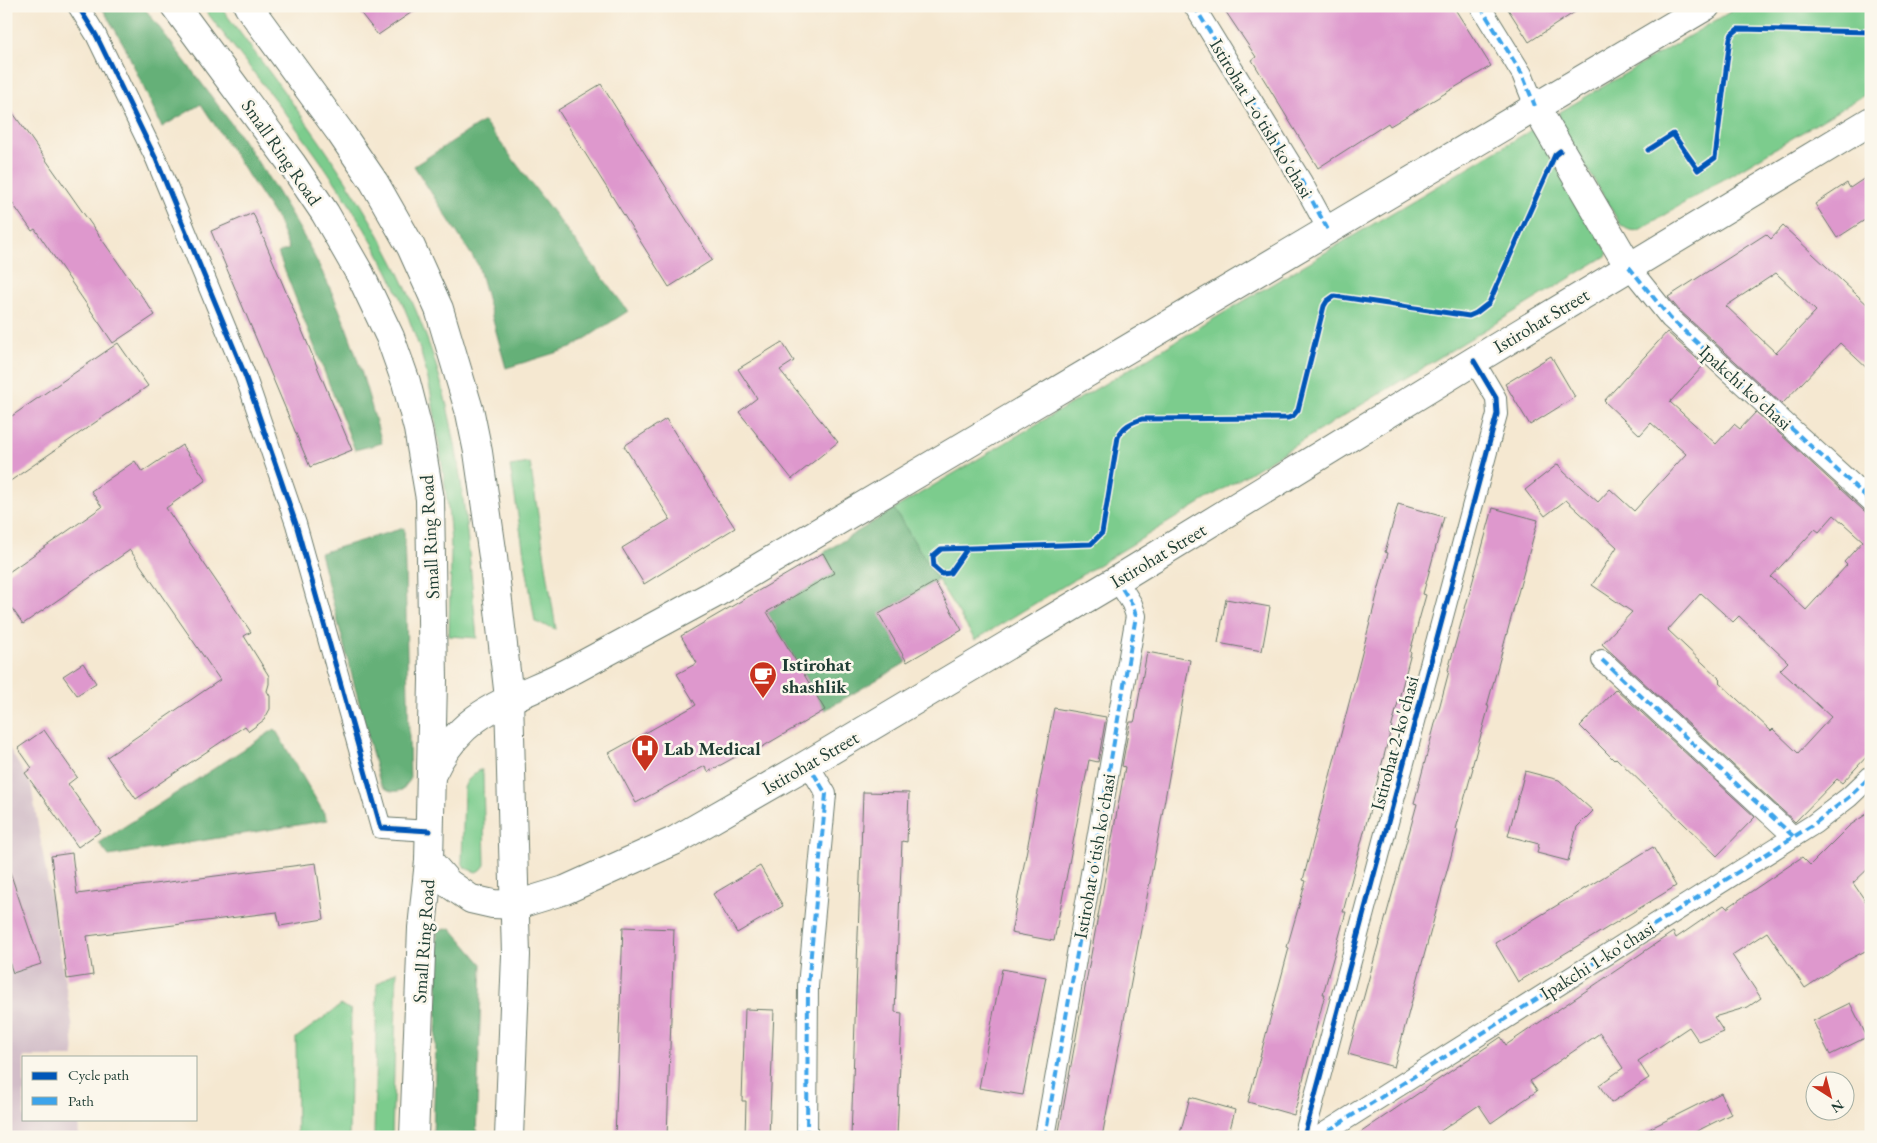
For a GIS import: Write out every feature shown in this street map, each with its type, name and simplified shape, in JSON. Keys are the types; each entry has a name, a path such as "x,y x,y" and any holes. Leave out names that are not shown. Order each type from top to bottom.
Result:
{"main road":[{"name":"Small Ring Road","path":"175,6 258,117 325,213 372,297 399,360 418,428 430,499 433,650 429,861 422,928 414,1137"},
{"path":"248,6 314,94 374,182 411,247 439,309 456,361 478,452 493,558 509,698 516,905 516,955 509,1137"},
{"path":"432,774 446,748 467,725 486,710 509,698 573,671 716,592 1706,6"},
{"path":"1535,106 1629,267"},
{"name":"Istirohat Street","path":"429,861 448,883 471,899 493,904 516,905 564,890 674,841 808,764 1117,580 1871,121"}],"street":[{"path":"78,6 96,35 156,160 245,375 296,524 381,828 430,831"},
{"name":"Istirohat 1-o'tish ko'chasi","path":"1194,6 1302,182 1328,230"},
{"path":"1480,6 1522,74 1535,106"},
{"name":"Ipakchi ko'chasi","path":"1629,267 1670,318 1871,500"},
{"name":"Istirohat 2-ko'chasi","path":"1304,1137 1497,414 1496,398 1474,361"},
{"name":"Istirohat o'tish ko'chasi","path":"1044,1137 1136,616 1132,604 1117,580"},
{"path":"1602,660 1793,836"},
{"path":"807,1137 808,986 826,794 808,764"},
{"name":"Ipakchi 1-ko'chasi","path":"1318,1137 1830,812 1871,776"}],"shaded area":[{"path":"6,743 31,785 72,1022 74,1056 22,1056 22,1120 78,1120 79,1137 6,1137"}],"green space":[{"path":"101,6 143,6 225,114 276,189 320,268 339,309 357,358 382,443 355,450 278,253 289,249 277,219 201,104 162,127 124,45"},
{"path":"202,6 220,6 307,124 361,205 386,247 407,291 426,336 448,409 466,523 477,638 449,636 450,536 437,431 425,367 399,294 377,250 323,165"},
{"path":"1740,6 1871,6 1871,91 1639,230 1627,229 1620,224 1558,119 1560,112"},
{"path":"484,121 628,311 571,348 506,368 478,265 414,166"},
{"path":"1533,129 1608,252 1606,256 975,640 894,509"},
{"path":"530,463 556,629 535,622 510,466"},
{"path":"894,509 937,578 935,582 880,614 907,662 825,710 767,612 834,573 823,553"},
{"path":"404,528 410,780 402,790 393,791 387,790 380,783 320,553"},
{"path":"275,729 328,820 109,856 99,843"},
{"path":"479,770 482,770 483,774 485,865 476,872 465,868 462,862 464,788 467,781"},
{"path":"451,928 482,964 476,1137 433,1137 438,969 437,931"},
{"path":"397,971 392,1137 374,1137 377,984"},
{"path":"341,1005 351,1010 349,1137 297,1137 296,1038"}],"building":[{"path":"355,6 421,6 378,35"},
{"path":"1222,6 1453,6 1491,66 1390,126 1388,123 1318,168 1252,60 1256,57"},
{"path":"1506,6 1584,6 1529,42"},
{"path":"601,84 712,260 669,287 558,110"},
{"path":"6,103 155,315 113,343 35,229 32,231 6,194"},
{"path":"1871,174 1871,216 1837,238 1815,204 1847,183 1850,188"},
{"path":"253,213 352,450 310,467 211,231"},
{"path":"1783,226 1871,308 1871,372 1840,343 1782,404 1679,310 1668,297 1766,234 1771,239","holes":["1776,273 1816,311 1776,353 1726,306"]},
{"path":"1667,332 1704,365 1670,402 1716,444 1734,424 1740,429 1756,412 1863,510 1871,515 1871,752 1842,783 1837,779 1795,822 1602,644 1632,612 1592,585 1617,547 1566,500 1545,516 1525,490 1558,464 1564,472 1598,502 1610,489 1634,511 1686,454 1651,423 1640,435 1604,401","holes":["1834,515 1863,541 1844,562 1847,565 1806,610 1771,577 1815,529 1819,532","1701,593 1733,622 1739,616 1788,662 1780,670 1831,717 1798,753 1773,729 1771,731 1719,682 1721,680 1668,630"]},
{"path":"782,342 794,361 780,370 838,442 792,479 739,412 757,398 738,369"},
{"path":"118,343 148,386 6,484 6,420"},
{"path":"1551,356 1575,397 1530,425 1505,384"},
{"path":"666,419 735,528 644,584 622,548 670,519 624,446"},
{"path":"182,445 206,480 166,508 251,632 244,636 269,676 267,691 270,696 270,709 264,720 249,731 245,726 136,799 107,757 220,680 130,550 23,624 6,600 6,574 102,507 91,491 135,461 142,472"},
{"path":"1398,504 1444,517 1423,594 1426,595 1343,912 1346,912 1323,994 1325,994 1294,1115 1248,1102 1289,948 1287,947 1306,881 1303,880 1388,553 1385,552"},
{"path":"1493,508 1538,520 1487,706 1489,706 1456,829 1458,830 1394,1067 1348,1054 1417,804 1414,803 1448,670"},
{"path":"823,553 834,573 767,612 825,710 750,754 748,750 708,772 705,766 636,803 609,753 696,705 677,674 697,663 681,636"},
{"path":"935,582 962,630 907,662 879,614"},
{"path":"1226,599 1270,607 1262,651 1218,643"},
{"path":"1147,652 1190,660 1154,860 1102,1137 1058,1137 1125,767 1122,766 1130,722 1134,722 1135,719"},
{"path":"83,663 96,683 77,695 63,676"},
{"path":"1616,689 1755,817 1717,856 1616,758 1614,760 1580,726"},
{"path":"1054,708 1106,717 1098,762 1089,760 1054,941 1011,933"},
{"path":"44,730 77,777 68,784 101,831 78,847 25,773 32,768 18,748"},
{"path":"1525,771 1559,780 1593,811 1577,827 1568,861 1537,853 1539,844 1508,836"},
{"path":"863,792 909,793 907,842 902,841 895,1012 902,1013 897,1137 851,1137"},
{"path":"1871,811 1871,866 1853,883 1871,909 1871,948 1844,962 1805,988 1767,932 1732,955 1761,998 1748,1007 1714,1017 1724,1032 1699,1042 1689,1027 1638,1061 1649,1078 1611,1103 1599,1085 1623,1068 1600,1033 1530,1081 1537,1091 1491,1123 1479,1105 1432,1137 1354,1137 1501,1037 1506,1045 1673,932 1676,938 1724,905 1727,908 1802,857 1810,865 1849,826"},
{"path":"1653,847 1676,886 1518,982 1495,943"},
{"path":"72,853 77,894 316,863 324,919 280,926 277,912 87,936 93,975 67,979 51,856"},
{"path":"760,866 783,906 737,933 713,894"},
{"path":"10,872 41,964 13,973 6,954 6,873"},
{"path":"623,927 674,929 667,1137 615,1137"},
{"path":"1002,969 1046,977 1023,1095 979,1088"},
{"path":"1850,1003 1867,1037 1830,1055 1813,1021"},
{"path":"745,1009 774,1010 769,1137 745,1137 746,1101 742,1101"},
{"path":"1721,1093 1731,1114 1685,1137 1633,1137"},
{"path":"1190,1097 1235,1110 1228,1137 1179,1137"}],"marked path":[{"path":"1194,6 1302,182 1328,230"},
{"path":"1480,6 1522,74 1535,106"},
{"path":"1629,267 1670,318 1871,501"},
{"path":"1045,1137 1136,616 1132,604 1117,580"},
{"path":"1602,660 1793,836"},
{"path":"807,1137 808,986 826,794 808,764"},
{"path":"1318,1137 1814,824 1849,797 1871,776"}],"cycle path":[{"path":"78,6 96,35 156,159 245,375 296,524 381,828 430,831"},
{"path":"1648,150 1673,134 1698,170 1715,158 1730,38 1738,29 1871,32"},
{"path":"967,549 950,573 942,574 934,567 933,556 941,549 1091,544 1102,533 1118,437 1128,425 1134,422 1142,419 1288,418 1293,416 1298,410 1324,306 1334,296 1469,316 1476,313 1489,303 1555,155 1560,151"},
{"path":"1304,1137 1497,414 1496,398 1474,361"}],"place":[{"name":"Istirohat shashlik","path":"763,699"},
{"name":"Lab Medical","path":"645,772"}]}
